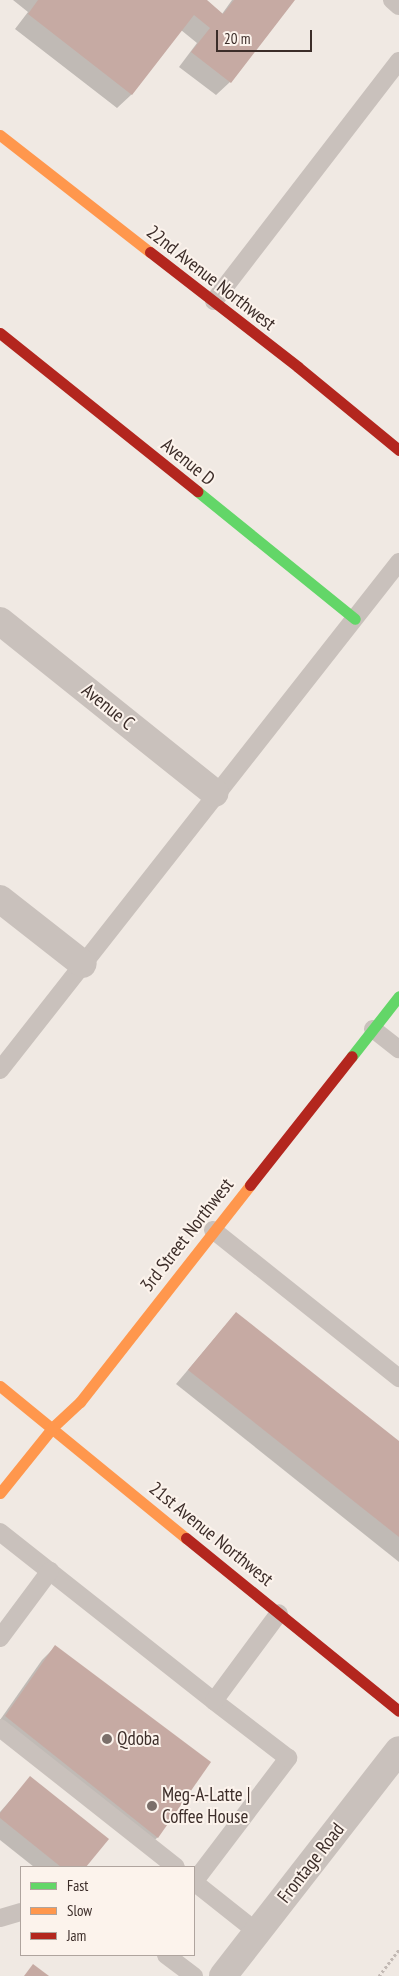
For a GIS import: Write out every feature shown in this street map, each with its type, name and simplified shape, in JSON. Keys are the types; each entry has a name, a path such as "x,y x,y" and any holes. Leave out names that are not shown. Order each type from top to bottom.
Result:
{"street":[{"name":"22nd Avenue Northwest","path":"0,135 214,301 399,450"},
{"name":"Avenue D","path":"0,333 355,619"},
{"name":"Avenue C","path":"0,622 215,793"},
{"path":"0,899 83,964"},
{"name":"3rd Street Northwest","path":"0,1493 53,1427 80,1402 213,1230 399,996"},
{"name":"21st Avenue Northwest","path":"0,1386 53,1427 399,1711"},
{"name":"Frontage Road","path":"223,1976 399,1750"}],"lane":[{"path":"392,0 399,6"},
{"path":"214,301 399,61"},
{"path":"0,1070 215,793 399,562"},
{"path":"373,1029 399,1049"},
{"path":"213,1230 399,1378"},
{"path":"0,1532 288,1758 195,1881"},
{"path":"0,1638 50,1571"},
{"path":"214,1701 279,1613"},
{"path":"0,1728 175,1866"},
{"path":"195,1883 257,1932"},
{"path":"0,1918 20,1912"},
{"path":"167,1956 194,1976"}],"path":[{"path":"378,1976 399,1948"}],"building":[{"path":"38,0 207,0 223,14 234,0 295,0 231,83 191,52 210,28 194,15 132,95 28,14"},
{"path":"236,1312 399,1441 399,1537 188,1370"},
{"name":"Qdoba","path":"55,1645 211,1762 158,1838 5,1716"},
{"path":"30,1776 109,1839 87,1866 60,1866 0,1818 0,1813"},
{"path":"33,1964 49,1976 24,1976"}],"traffic: fast":[{"path":"197,491 355,619"},
{"path":"352,1056 399,996"}],"traffic: slow":[{"path":"0,135 150,252"},
{"path":"0,1493 53,1427 80,1402 250,1185"},
{"path":"0,1386 186,1538"}],"traffic: jam":[{"path":"150,252 298,367 399,450"},
{"path":"0,333 197,491"},
{"path":"250,1185 352,1056"},
{"path":"186,1538 399,1711"}],"place":[{"name":"Qdoba","path":"107,1739"},
{"name":"Meg-A-Latte | Coffee House","path":"152,1806"}]}
